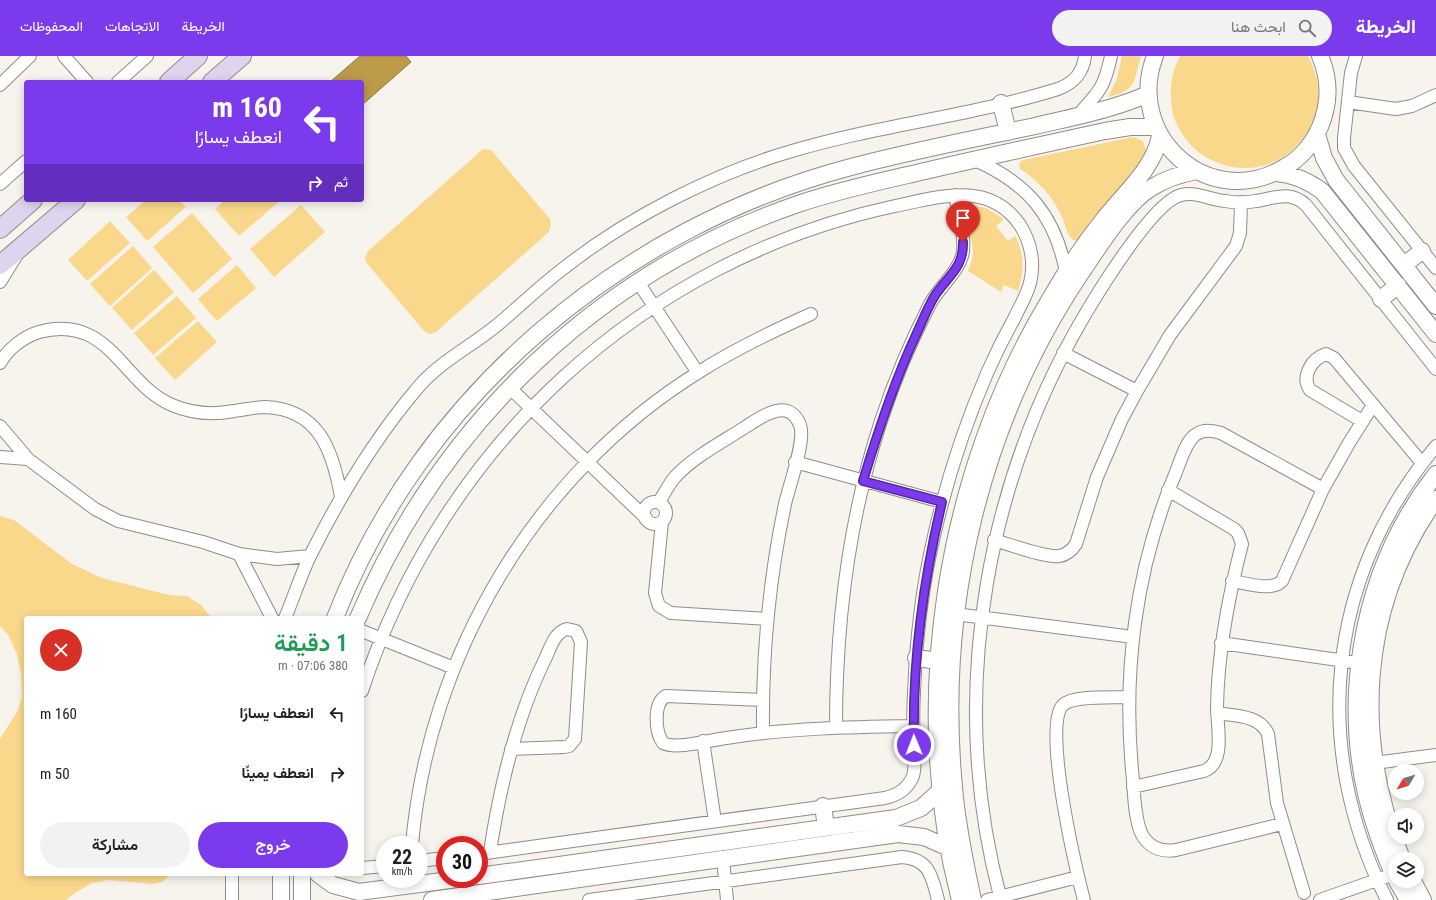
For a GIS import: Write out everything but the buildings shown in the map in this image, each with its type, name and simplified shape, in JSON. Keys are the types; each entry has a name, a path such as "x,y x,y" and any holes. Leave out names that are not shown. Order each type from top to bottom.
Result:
{"main road":[{"path":"171,80 198,56"},
{"path":"214,80 242,56"},
{"path":"0,229 32,202"},
{"path":"0,265 74,202"}],"street":[{"path":"0,85 30,56"},
{"path":"64,56 85,80"},
{"path":"120,80 147,56"},
{"path":"286,616 310,556 341,496 416,388 451,357 496,326 564,267 591,247 635,221 717,179 790,151 1002,103 1065,86 1080,74 1084,66 1086,56"},
{"path":"1077,116 1102,88 1111,56"},
{"path":"1155,56 1151,67 1148,94 1150,111 1158,131 1176,156 1197,171 1228,181 1255,180 1276,173 1292,163 1306,150 1317,134 1324,118 1328,100 1328,82 1324,59"},
{"path":"1356,56 1350,73 1344,148 1348,157 1436,268"},
{"path":"336,616 355,572 374,536 410,478 442,434 468,402 519,350 566,309 618,272 692,228 744,203 791,185 853,166 1113,107 1148,94"},
{"path":"1348,102 1396,110 1412,106 1436,95"},
{"path":"1002,103 1008,132"},
{"path":"359,616 388,553 431,483 460,444 510,388 560,340 633,285 715,238 790,207 854,187 1117,129 1158,131"},
{"path":"960,900 949,848 941,790 938,704 939,660 943,615 958,524 984,437 1020,352 1066,272 1102,222 1146,169 1154,156 1158,131"},
{"path":"1317,134 1324,158 1336,180 1436,306"},
{"path":"975,160 1009,177 1037,203 1056,235 1066,272"},
{"path":"0,184 24,163"},
{"path":"973,900 962,846 954,789 951,752 950,672 955,614 962,566 971,525 986,470 1005,417 1044,335 1068,292 1096,251 1136,199 1164,180 1180,174 1197,171"},
{"path":"1276,173 1288,174 1300,178 1322,191 1436,334"},
{"path":"1000,898 989,851 978,758 976,703 981,618 994,540 1022,444 1041,398 1063,353 1108,277 1134,242 1167,202 1174,198 1189,194 1226,202 1241,202 1285,195 1300,200 1306,205 1436,369"},
{"path":"836,727 836,663 843,585 852,529 863,481 881,421 906,355 934,297 958,268 962,260 963,242 955,195"},
{"path":"364,685 381,638 410,575 444,515 485,459 531,408 578,364 655,306 716,270 788,238 815,228 884,208 955,195 979,197 996,204 1011,214 1025,234 1030,245 1032,270 1027,293 1002,342 976,400 954,461 942,502 925,580 916,658 914,772 906,787 893,796 488,852"},
{"path":"994,540 1053,556 1060,556 1072,550 1076,544 1100,470 1137,391 1177,324 1233,252 1240,233 1241,202"},
{"path":"0,282 24,245"},
{"path":"1404,265 1422,251"},
{"path":"618,272 655,306 698,373"},
{"path":"1381,299 1398,286"},
{"path":"413,836 424,763 436,718 454,668 474,624 511,559 547,509 588,463 621,430 658,401 698,373 772,331 811,314"},
{"path":"0,363 4,356 14,346 34,334 50,330 74,331 85,334 104,344 116,354 146,388 159,398 188,411 206,414 264,407 290,412 307,422 325,440 336,470 341,496"},
{"path":"1063,353 1137,391"},
{"path":"1362,421 1310,390 1306,382 1309,369 1322,355 1332,356 1422,463"},
{"path":"510,388 646,518 653,524 662,522"},
{"path":"1232,581 1275,586 1282,581 1323,489 1362,421 1373,405"},
{"path":"659,502 670,484 688,466 765,414 773,411 788,412 800,423 802,439 795,462 778,541 767,619 763,733"},
{"path":"0,426 28,459 105,515 140,528 197,540 240,554 277,559 310,556"},
{"path":"1282,824 1167,851 1158,849 1144,838 1140,830 1133,787 1129,727 1129,697 1133,637 1147,557 1168,490 1191,439 1208,430 1221,433 1323,489"},
{"path":"1387,900 1363,845 1352,810 1344,773 1340,736 1339,699 1341,660 1347,625 1356,590 1369,555 1384,522 1403,490 1436,446"},
{"path":"0,457 28,459"},
{"path":"795,462 942,502"},
{"path":"1388,859 1374,822 1362,770 1357,716 1359,663 1368,614 1383,567 1404,523 1436,474"},
{"path":"1133,787 1204,771 1214,766 1218,755 1217,713 1221,643 1232,581 1242,544 1238,533 1168,490"},
{"path":"1399,852 1380,797 1370,725 1370,687 1375,650 1383,613 1394,577 1410,543 1436,499"},
{"path":"646,518 644,511 648,505 654,502 659,502 664,506 667,513 662,522 655,593 659,606 671,613 767,619"},
{"path":"240,554 271,616"},
{"path":"955,614 1133,637"},
{"path":"488,839 511,749 531,691 557,635 568,629 576,631 581,642 576,738 569,746 564,747 511,749"},
{"path":"364,631 454,668"},
{"path":"1221,643 1359,663"},
{"path":"916,658 939,660"},
{"path":"763,700 671,696 662,698 658,706 658,733 663,743 674,746 763,733 836,727 914,726"},
{"path":"1084,900 1070,845 1060,782 1057,730 1058,712 1064,704 1074,700 1129,697"},
{"path":"1217,713 1257,720 1266,728 1282,824 1299,896 1316,895 1320,900 1377,880 1388,878"},
{"path":"703,741 715,821"},
{"path":"1374,762 1436,755"},
{"path":"488,875 896,818 909,814 932,800 941,790"},
{"path":"823,806 826,828"},
{"path":"436,900 898,834 924,837 949,848"},
{"path":"589,900 902,857 911,858 926,866 931,873 938,900"},
{"path":"723,858 727,900"},
{"path":"364,868 376,867"},
{"path":"231,899 232,876"},
{"path":"281,876 281,900"},
{"path":"302,876 302,900"},
{"path":"321,876 341,888 359,892 436,882"},
{"path":"987,900 1000,898 1078,877"},
{"path":"511,900 522,888"},
{"path":"1401,888 1408,900"},
{"path":"1417,888 1423,900"}],"shaded area":[{"path":"360,56 406,56 411,62 364,103 364,80 332,80"},
{"path":"1122,56 1141,56 1135,79 1130,88 1108,97 1117,79"},
{"path":"1180,56 1308,56 1318,83 1317,109 1308,132 1292,151 1271,163 1247,168 1221,164 1196,150 1182,134 1173,115 1171,85 1174,70"},
{"path":"1133,137 1143,141 1146,151 1144,156 1078,241 1073,240 1069,235 1053,201 1039,183 1020,169 1019,163 1023,160"},
{"path":"483,149 491,150 550,219 551,225 549,232 436,332 430,334 424,331 366,262 365,257 368,251"},
{"path":"144,202 181,202 186,207 147,241 126,217"},
{"path":"223,202 279,202 239,236 215,209"},
{"path":"301,205 325,232 274,277 250,249"},
{"path":"975,206 986,208 1004,219 996,226 1008,241 1015,236 1021,249 1022,256 1022,270 1018,291 1004,285 1001,292 968,271 972,260 973,247 968,227 968,215 970,210"},
{"path":"192,213 232,259 193,293 153,247"},
{"path":"110,221 130,243 87,281 68,260"},
{"path":"133,246 152,268 110,306 90,284"},
{"path":"237,265 256,288 217,321 198,299"},
{"path":"154,270 174,292 132,330 112,308"},
{"path":"177,296 196,318 153,355 134,333"},
{"path":"198,321 217,342 175,380 155,358"},
{"path":"0,516 14,520 72,564 102,578 169,595 187,596 201,605 210,616 24,616 24,876 169,876 162,882 152,884 109,880 92,883 66,900 0,900 0,739 18,710 22,696 21,675 17,654 8,635 0,626"}],"route":[{"path":"914,745 914,692 920,619 925,580 942,502 863,481 881,421 903,362 934,297 945,281 958,268 964,251 963,242"}]}
